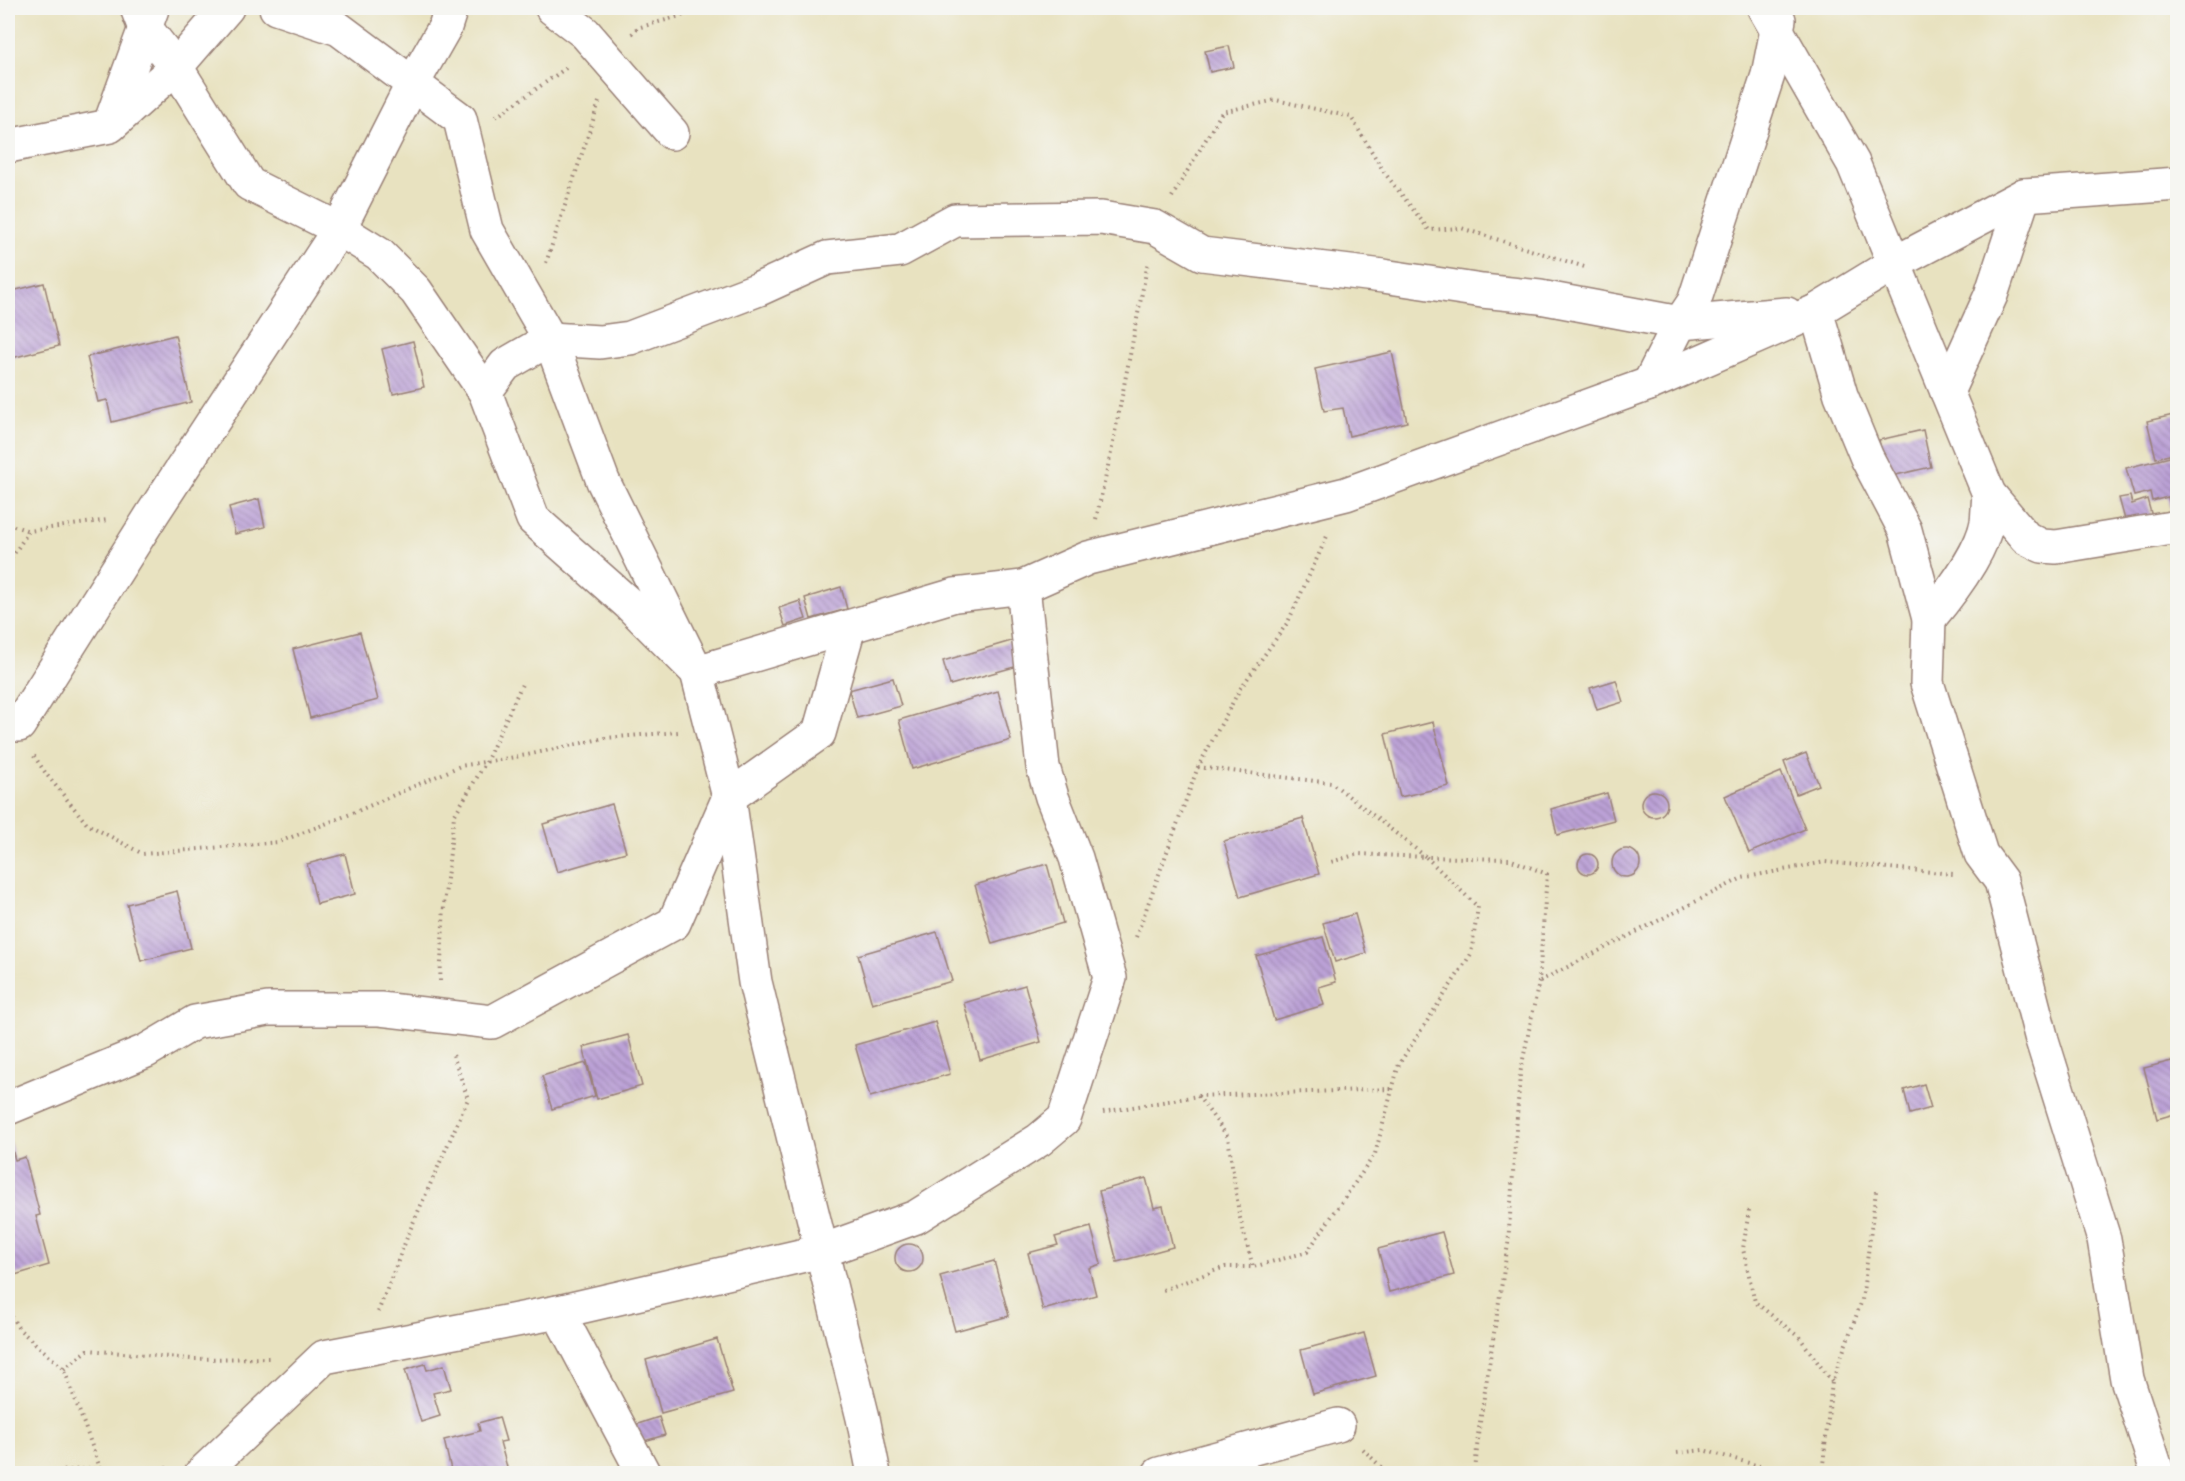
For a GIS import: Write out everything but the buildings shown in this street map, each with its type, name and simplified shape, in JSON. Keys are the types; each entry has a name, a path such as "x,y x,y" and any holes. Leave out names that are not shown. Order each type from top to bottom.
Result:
{"street":[{"path":"8,146 110,126 176,67 227,8"},
{"path":"276,8 339,29 460,119 487,230 550,339 603,481 697,672 729,797 755,982 863,1418 874,1473"},
{"path":"19,725 153,513 339,229 445,27 451,8"},
{"path":"552,8 585,33 672,133"},
{"path":"145,14 249,184 339,229 379,254 416,291 485,392 533,519 629,604 697,672"},
{"path":"110,126 145,14"},
{"path":"1774,15 1853,163 1989,494 2026,538 2042,546 2056,547 2178,527"},
{"path":"1649,384 1680,323 1694,302 1768,75 1774,15"},
{"path":"697,672 955,595 1023,587 1088,558 1346,494 1649,384 1816,311 1893,264 2025,195 2178,184"},
{"path":"1947,392 1991,295 2025,195"},
{"path":"485,392 505,365 550,339 600,342 630,338 759,289 827,258 900,250 955,220 1101,218 1155,227 1202,254 1540,297 1680,323 1816,311"},
{"path":"1816,311 1841,395 1867,458 1905,530 1929,619 1927,683 1981,854 2001,881 2042,1040 2104,1239 2127,1379 2158,1473"},
{"path":"1929,619 1954,588 1975,551 1987,524 1989,494"},
{"path":"204,1471 324,1357 558,1312 822,1251 915,1217 1039,1140 1064,1119 1110,978 1076,858 1043,767 1023,587"},
{"path":"8,1108 146,1051 195,1022 268,1009 380,1009 492,1022 674,923 729,797 819,733 849,627"},
{"path":"558,1312 644,1473"},
{"path":"1159,1473 1338,1425"}],"path":[{"path":"545,266 604,54 637,28 709,8"},
{"path":"460,119 493,119 604,54 637,28"},
{"path":"1110,978 1130,952 1198,767 1240,689 1288,622 1346,494"},
{"path":"8,524 29,531 153,513"},
{"path":"8,563 29,531"},
{"path":"19,725 19,733 47,775 87,824 143,854 279,842 353,813 460,766 527,755 605,738 711,729"},
{"path":"1163,1290 1225,1268 1253,1267 1306,1252 1375,1154 1399,1064 1471,954 1478,907 1426,857 1332,783 1198,767"},
{"path":"1331,862 1358,854 1509,859 1547,874 1539,981 1520,1074 1508,1244 1477,1445 1475,1473"},
{"path":"1539,981 1742,878 1825,862 1954,874"},
{"path":"1064,1119 1198,1096 1393,1089"},
{"path":"1198,1096 1228,1137 1239,1214 1253,1267"},
{"path":"1822,1473 1832,1382 1863,1300 1876,1191"},
{"path":"1749,1210 1743,1249 1755,1302 1800,1338 1832,1382"},
{"path":"8,1311 19,1329 64,1369 100,1471"},
{"path":"64,1369 88,1350 191,1359 324,1357"},
{"path":"1677,1453 1702,1450 1770,1468 1776,1473"},
{"path":"22,1473 204,1471"}]}
